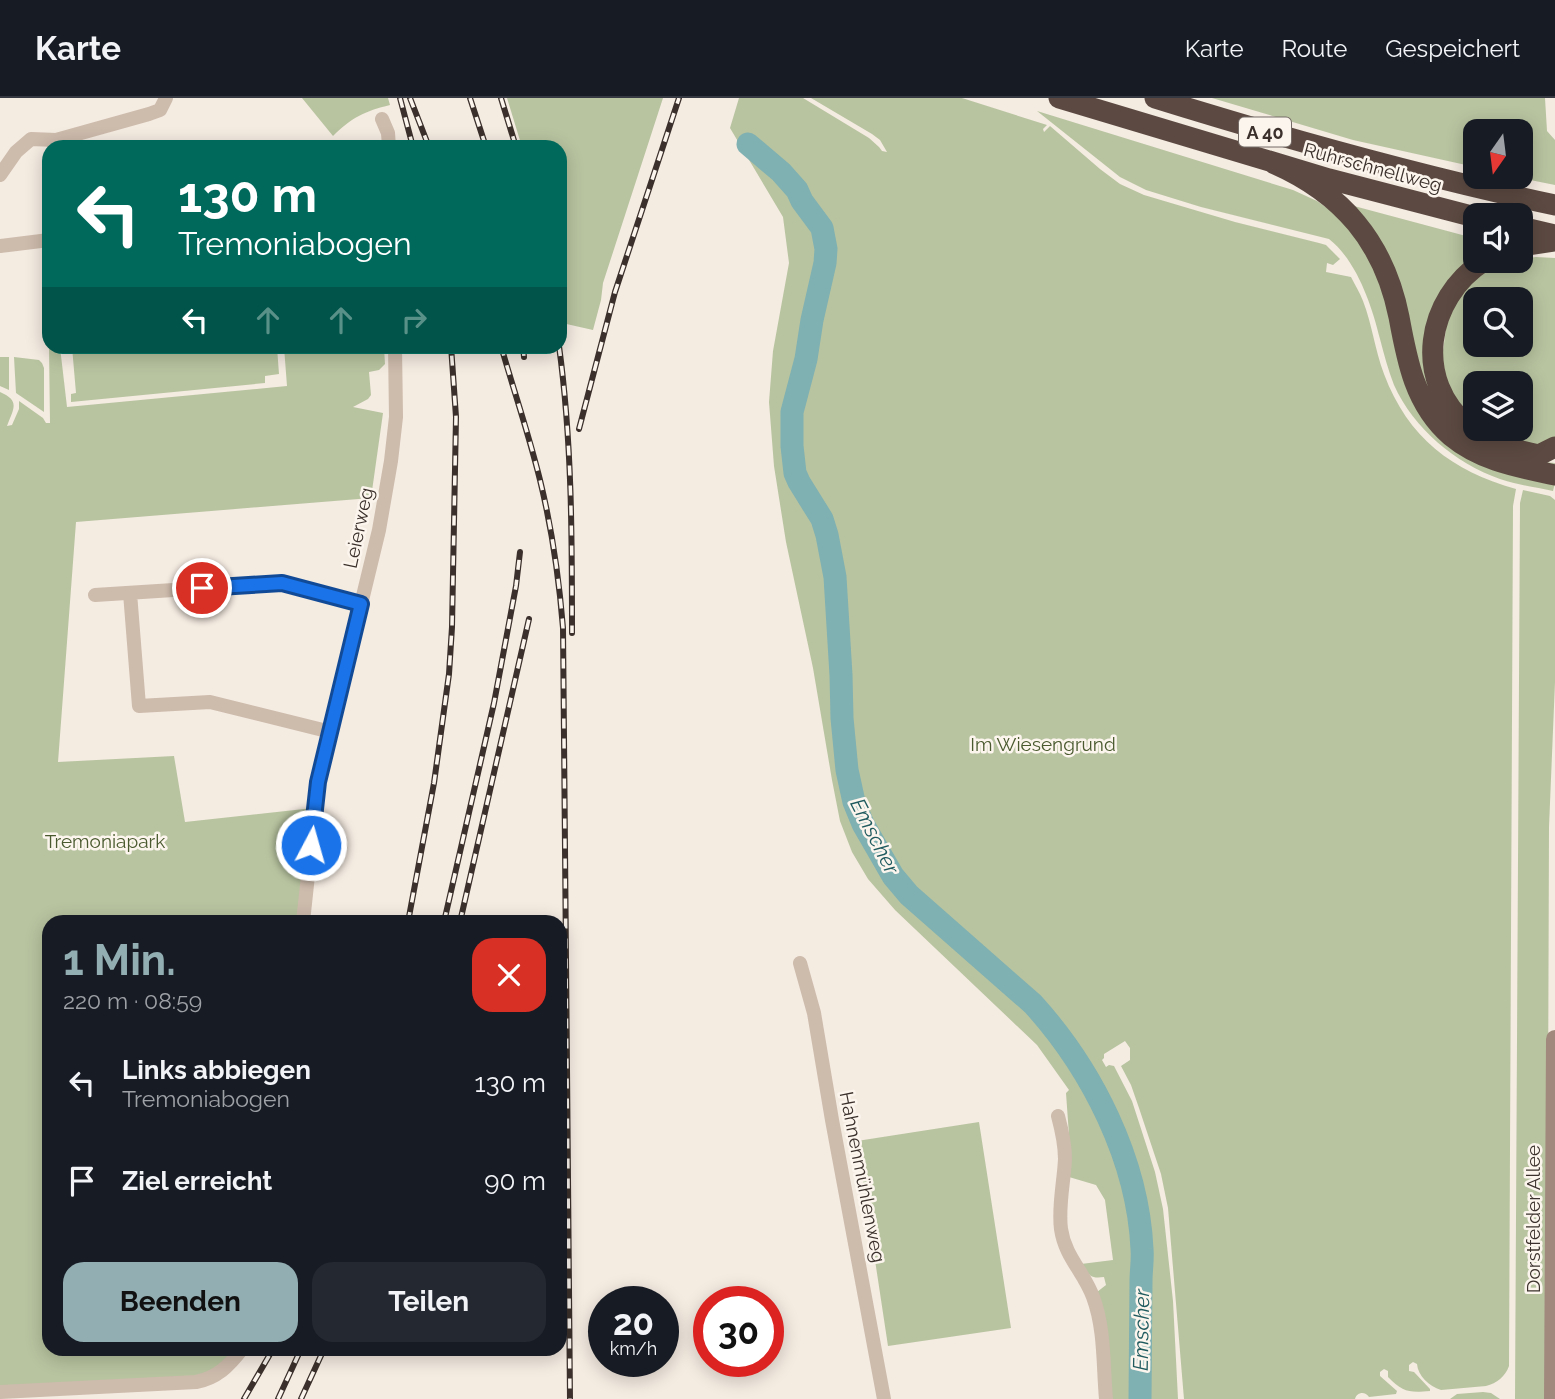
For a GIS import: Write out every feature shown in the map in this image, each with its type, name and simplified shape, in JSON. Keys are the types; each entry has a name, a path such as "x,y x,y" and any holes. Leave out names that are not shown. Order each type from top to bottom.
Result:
{"highway":[{"name":"Ruhrschnellweg","path":"1059,98 1273,163 1463,214"},
{"name":"Ruhrschnellweg","path":"1155,98 1377,163 1555,205"},
{"path":"1273,163 1309,180 1324,191 1356,222 1367,238 1384,266 1392,289 1416,388 1437,421 1451,436 1481,455 1504,464 1555,475"},
{"path":"1533,230 1555,235"},
{"path":"1533,244 1555,241"},
{"path":"1468,273 1458,282 1437,320 1432,344 1434,367 1442,391 1454,412 1480,435 1500,445 1550,453"}],"main road":[{"name":"Dorstfelder Allee","path":"1553,1399 1555,1039"}],"street":[{"path":"0,175 16,152 31,139 56,140 149,114 160,110 166,98"},
{"path":"382,119 388,140"},
{"path":"0,246 42,241"},
{"name":"Leierweg","path":"304,915 318,782 379,530 391,461 396,417 395,354"},
{"path":"95,595 282,583 361,604"},
{"path":"130,593 139,706 210,702 331,732"},
{"name":"Hahnenmühlenweg","path":"800,963 814,1013 884,1399"},
{"path":"1058,1116 1064,1138 1065,1156 1061,1228 1065,1247 1090,1288 1100,1321 1106,1399"},
{"path":"0,1392 196,1382 219,1374 236,1356"}],"green space":[{"path":"302,98 388,98 390,105 359,116 333,136"},
{"path":"507,98 663,98 603,283 593,330 567,324 567,140 520,140"},
{"name":"Im Wiesengrund","path":"739,98 803,98 887,152 880,140 872,134 811,98 962,98 1047,125 1043,129 1044,132 1050,126 1120,184 1144,195 1326,245 1340,259 1333,265 1327,263 1326,272 1351,277 1366,310 1384,374 1394,397 1419,434 1452,462 1493,482 1516,489 1513,506 1509,1366 1497,1381 1486,1386 1441,1390 1425,1380 1419,1373 1417,1364 1413,1362 1409,1365 1409,1371 1414,1372 1430,1391 1402,1389 1388,1377 1388,1371 1384,1369 1380,1376 1397,1391 1396,1394 1369,1397 1361,1393 1355,1399 1184,1399 1168,1208 1161,1174 1131,1085 1121,1066 1130,1060 1130,1048 1125,1041 1104,1054 1102,1060 1106,1067 1114,1066 1132,1101 1155,1172 1163,1209 1173,1301 1178,1399 1112,1399 1097,1292 1106,1285 1104,1277 1090,1275 1081,1264 1113,1260 1105,1200 1096,1185 1069,1177 1066,1093 1069,1090 1037,1045 895,910 868,879 852,852 840,821 774,466 769,402 773,351 789,263 783,217 730,128"},
{"path":"1212,98 1545,98 1547,131 1555,140 1555,185 1533,180 1533,119 1463,119 1463,164 1353,140"},
{"path":"1037,111 1293,190 1317,201 1337,215 1374,260 1405,374 1463,416 1463,441 1497,441 1555,483 1553,491 1506,481 1483,472 1452,454 1424,430 1402,401 1394,385 1362,285 1348,259 1329,239 1201,207 1146,190 1120,177"},
{"path":"1354,206 1463,235 1463,269 1453,277 1437,395 1463,411 1463,424 1437,411"},
{"path":"1533,257 1555,258 1555,441 1542,447 1522,441 1533,441 1533,371 1463,371 1463,408 1444,382 1439,334 1447,307 1463,289 1463,357 1533,357 1533,287 1464,287 1477,273 1533,273"},
{"name":"Tremoniapark","path":"49,354 61,354 67,407 287,386 285,354 384,354 385,364 379,370 369,372 371,395 353,407 383,413 371,498 76,522 58,762 174,756 185,822 313,808 302,915 42,915 42,1356 232,1356 207,1377 0,1389 0,392 11,399 14,406 7,426 12,425 19,409 19,401 46,423 50,423"},
{"path":"73,354 278,354 279,374 265,376 265,383 71,402 71,394 76,393"},
{"path":"0,357 9,357 9,390 0,386"},
{"path":"14,357 39,360 42,363 44,412 16,393"},
{"path":"1499,441 1510,441 1543,462 1555,463 1555,468"},
{"path":"1523,490 1550,496 1555,500 1555,682 1549,827 1547,1399 1515,1399 1520,503"},
{"path":"979,1122 1011,1328 888,1346 857,1141"},
{"path":"1491,1393 1500,1399 1450,1399 1457,1394"}],"waterway":[{"name":"Emscher","path":"748,144 781,172 797,190 822,228 826,249 806,359 792,412 792,446 795,473 822,519 835,577 842,718 847,770 854,802 863,824 893,876 909,895 1033,1004 1074,1057 1108,1118 1132,1182 1139,1216 1142,1253 1140,1399"}],"railway":[{"path":"400,98 411,140"},
{"path":"410,98 426,140"},
{"path":"470,98 484,140"},
{"path":"501,98 514,140"},
{"path":"579,429 615,292 679,98"},
{"path":"409,915 434,783 449,674 456,417 452,354"},
{"path":"503,354 544,498 559,591 563,628 566,915"},
{"path":"560,354 569,454 572,633"},
{"path":"446,915 494,703 520,552"},
{"path":"462,915 529,619"},
{"path":"567,1069 570,1399"},
{"path":"244,1399 269,1356"},
{"path":"278,1399 298,1356"},
{"path":"301,1399 321,1356"}],"route":[{"path":"202,588 282,583 361,604 318,782 311,845"}]}
